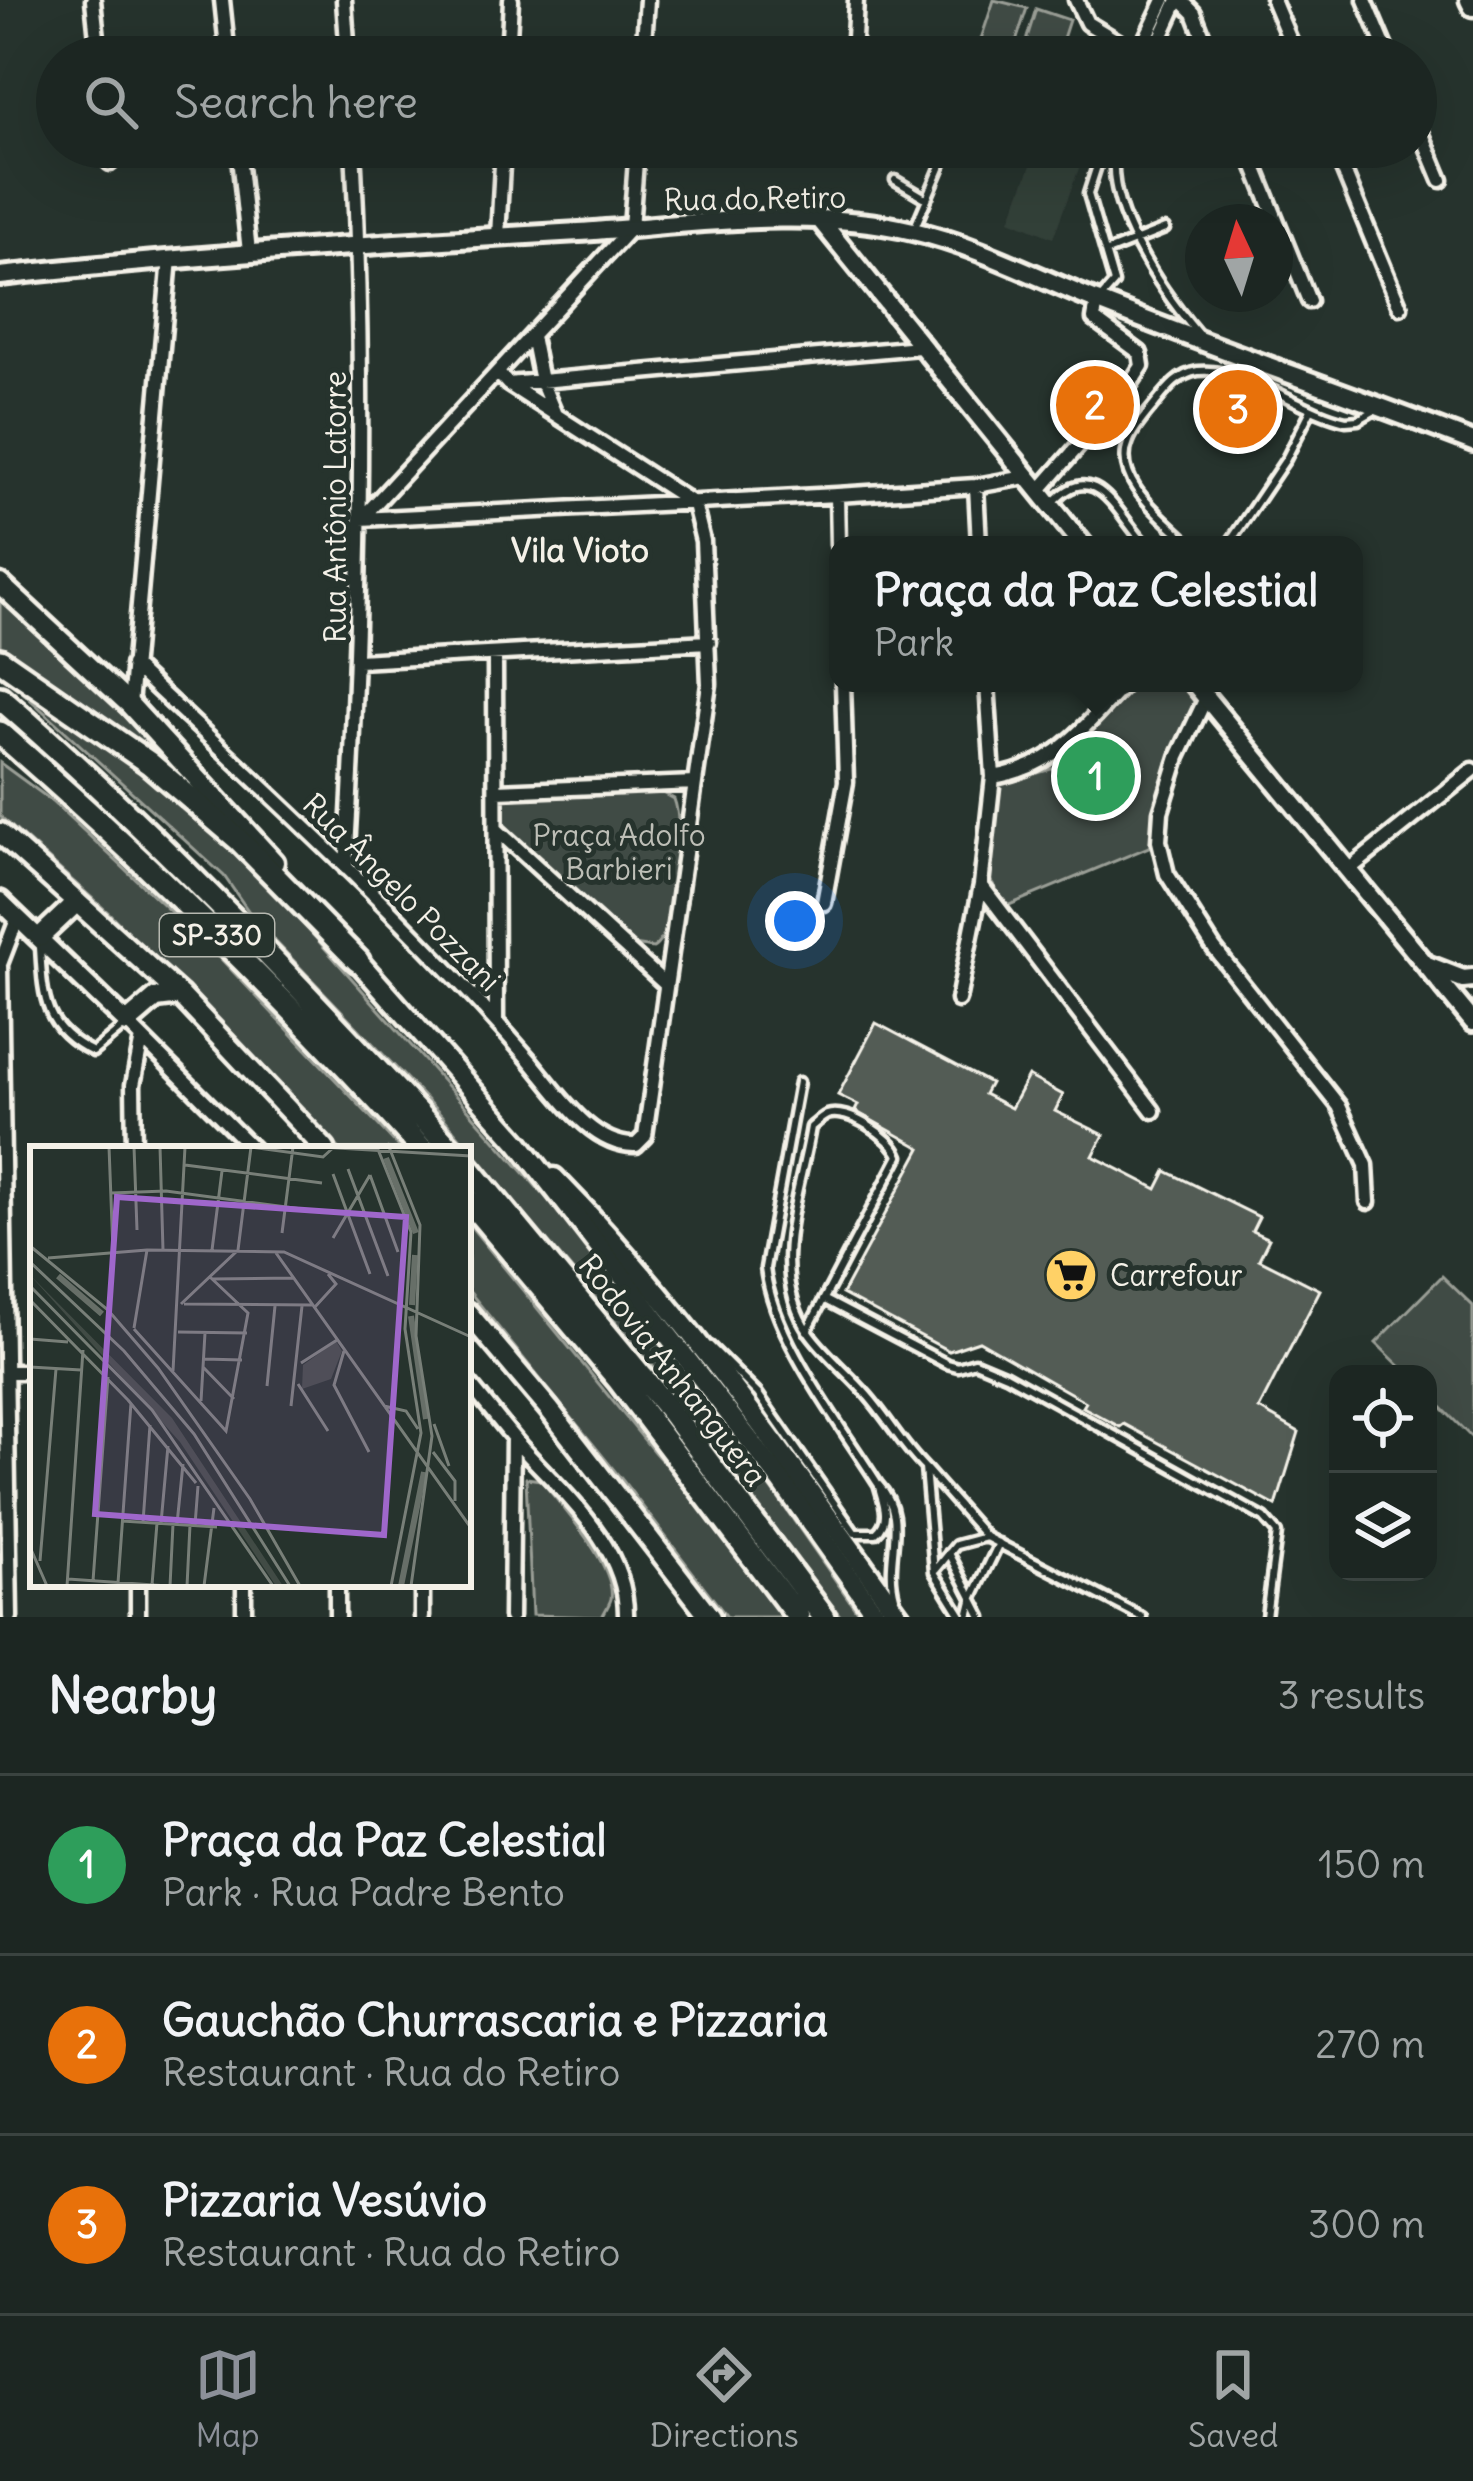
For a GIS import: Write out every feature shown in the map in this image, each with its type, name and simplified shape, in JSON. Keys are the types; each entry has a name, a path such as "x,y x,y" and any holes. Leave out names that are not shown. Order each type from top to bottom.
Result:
{"highway":[{"path":"0,660 149,763 238,839 358,962"},
{"name":"SP-330","path":"0,698 129,814 262,946 448,1146"},
{"name":"SP-330","path":"0,734 155,872 419,1146"},
{"name":"Rodovia Anhanguera","path":"471,1171 671,1412 824,1617"},
{"name":"Rodovia Anhanguera","path":"471,1204 618,1379 798,1617"}],"main road":[{"name":"Rua do Retiro","path":"0,276 249,252 820,220 914,231 988,255 1097,302 1473,442"},
{"path":"820,220 1076,536"},
{"path":"0,584 130,705 519,1143 610,1235 902,1617"},
{"path":"1202,692 1473,1022"},
{"path":"0,832 180,995 322,1146"},
{"path":"0,901 127,1023 156,998 180,995"},
{"path":"40,938 77,902"},
{"path":"1421,962 1445,974 1473,978"},
{"path":"519,1143 782,1482 878,1617"},
{"path":"471,1317 710,1617"}],"street":[{"path":"93,0 97,36"},
{"path":"222,0 226,36"},
{"path":"344,0 347,36"},
{"path":"509,36 511,0"},
{"path":"644,36 647,0"},
{"path":"855,36 856,0"},
{"path":"1076,0 1088,23 1109,36"},
{"path":"1150,36 1164,0"},
{"path":"1155,36 1179,0 1194,13 1203,36"},
{"path":"1273,0 1288,36"},
{"path":"1366,0 1381,36"},
{"path":"240,168 249,252"},
{"name":"Rua Antônio Latorre","path":"346,868 361,519 354,168"},
{"path":"498,236 502,168"},
{"path":"361,519 632,228 636,168"},
{"path":"1255,168 1309,302"},
{"path":"1343,168 1400,307"},
{"path":"1436,168 1441,180"},
{"path":"130,705 170,258"},
{"path":"361,519 976,486 1038,491 1112,408 1142,366 1139,353 1094,319 1097,302"},
{"path":"532,336 541,381 554,413"},
{"path":"508,384 919,347"},
{"path":"497,373 694,504 703,541 709,684 664,983"},
{"path":"976,486 979,536"},
{"path":"837,495 838,536"},
{"path":"358,661 709,642"},
{"path":"495,656 496,1021"},
{"name":"Rua Ângelo Pozzani","path":"132,665 346,868 496,1021 574,1110 619,1146 636,1145 645,1136 664,983"},
{"path":"824,903 846,782 843,692"},
{"path":"958,1000 981,885 992,776 987,692"},
{"path":"992,776 1052,758 1117,692"},
{"path":"1199,692 1161,812 1159,841 1167,874 1214,948 1339,1106 1366,1165 1368,1202"},
{"path":"1347,871 1473,770"},
{"path":"497,791 695,783"},
{"path":"497,830 664,983"},
{"path":"981,885 1153,1111"},
{"path":"10,1617 0,964 18,917"},
{"path":"127,1023 248,1146"},
{"path":"134,1146 133,1085 142,1038"},
{"path":"9,1372 30,1372"},
{"path":"471,1386 597,1535 615,1562 626,1614"},
{"path":"511,1617 513,1437"}],"lane":[{"path":"914,231 940,168"},
{"path":"1096,168 1088,194 1114,283 1097,302"},
{"path":"1113,168 1115,187 1162,289 1204,341"},
{"path":"895,181 927,200"},
{"path":"1107,252 1165,229"},
{"path":"1182,536 1137,489 1127,475 1125,457 1129,440 1180,377 1201,371 1238,379 1346,421 1358,420 1381,406"},
{"path":"1234,536 1286,459 1311,410"},
{"path":"1038,491 1078,482 1092,485 1138,536"},
{"path":"40,938 45,1006 63,1030 93,1052 127,1023"},
{"path":"799,1082 764,1268 767,1292 789,1341 878,1484 893,1500 893,1590 902,1617"},
{"path":"790,1140 810,1132 827,1115 842,1114 883,1134 895,1144 898,1156 807,1330"},
{"path":"810,1132 788,1261 788,1288 807,1330 868,1396 899,1442 986,1537 1142,1617"},
{"path":"825,1300 947,1364 958,1367 976,1362 1006,1376 1264,1518 1277,1533 1266,1617"},
{"path":"676,1316 758,1394 855,1533 877,1534 884,1526 878,1484"},
{"path":"926,1468 934,1572 965,1617"},
{"path":"934,1572 956,1545 986,1537"},
{"path":"965,1617 998,1543"},
{"path":"949,1553 982,1617"}],"shaded area":[{"path":"1030,168 1079,168 1053,238 1010,220"}],"green space":[{"path":"994,0 1027,8 1018,36 982,36"},
{"path":"1036,9 1069,20 1064,36 1028,36"},
{"path":"0,598 69,658 158,752 0,654"},
{"path":"0,672 135,760 204,820 283,901 566,1220 753,1462 861,1617 841,1617 661,1376 471,1146 254,919 224,876"},
{"path":"1127,692 1189,692 1196,702 1167,762 1149,847 1007,906 989,878 1000,784 1055,768"},
{"path":"0,763 52,801 221,959 398,1146 337,1146 110,914 0,816"},
{"name":"Praça Adolfo Barbieri","path":"658,790 674,799 679,854 674,901 662,938 653,948 634,945 500,829 501,799"},
{"path":"471,1227 707,1511 786,1617 727,1617 471,1294"},
{"path":"1442,1276 1473,1306 1473,1439 1437,1403 1437,1365 1399,1365 1376,1343"},
{"path":"526,1478 541,1480 596,1553 610,1585 611,1599 602,1617 532,1615"}],"building":[{"name":"Carrefour","path":"876,1023 990,1083 984,1094 1011,1108 1028,1076 1063,1095 1055,1111 1104,1135 1093,1156 1157,1189 1166,1171 1259,1217 1252,1231 1269,1239 1259,1259 1320,1290 1259,1409 1299,1432 1276,1506 1083,1407 1086,1402 979,1341 949,1351 842,1294 921,1148 855,1111 858,1105 838,1095"}],"place":[{"name":"Gauchão Churrascaria e Pizzaria","path":"1095,405"},
{"name":"Pizzaria Vesúvio","path":"1238,409"},
{"name":"Praça da Paz Celestial","path":"1096,776"},
{"name":"Carrefour","path":"1071,1275"}],"district":[{"name":"Vila Vioto","path":"580,550"}]}
